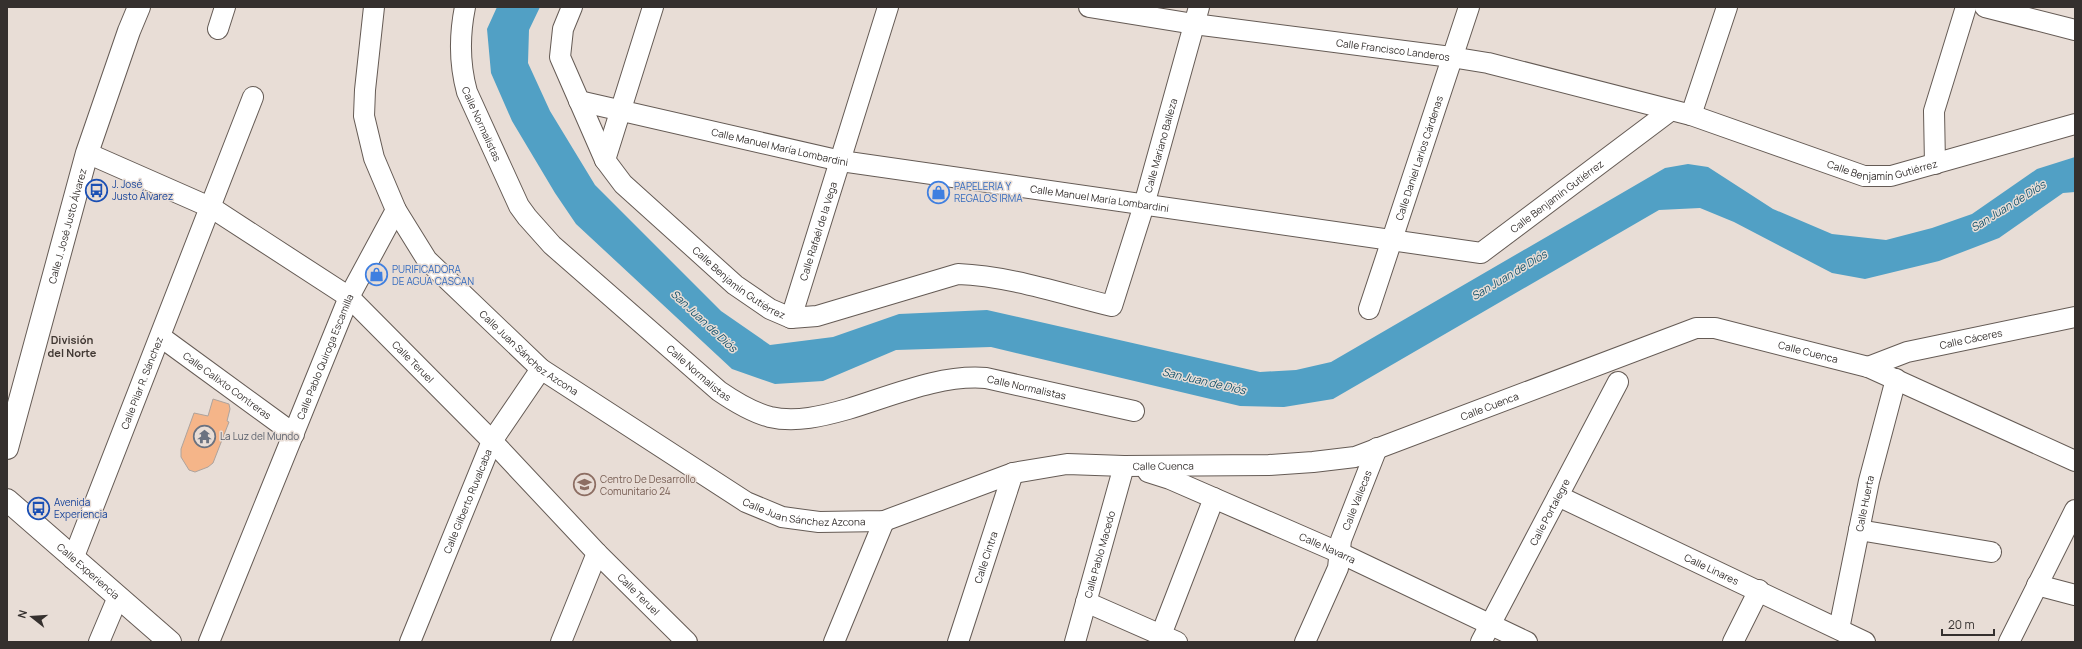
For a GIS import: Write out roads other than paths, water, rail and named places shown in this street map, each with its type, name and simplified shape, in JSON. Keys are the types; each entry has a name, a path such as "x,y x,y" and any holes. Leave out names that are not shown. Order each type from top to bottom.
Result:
{"street":[{"name":"Calle J. José Justo Álvarez","path":"7,448 87,153 129,31 139,7"},
{"path":"218,29 225,7"},
{"name":"Calle Juan Sánchez Azcona","path":"374,7 365,90 364,116 374,158 396,210 427,260 541,369 746,502 782,517 819,522 884,521"},
{"name":"Calle Normalistas","path":"465,7 459,48 461,72 467,92 519,206 558,250 719,391 745,408 771,417 795,419 821,417 937,382 967,376 986,378 1134,411"},
{"name":"Calle Benjamín Gutiérrez","path":"572,7 562,29 560,57 605,160 623,184 736,285 770,309 791,318 817,316 958,274 980,275 1009,281 1112,306"},
{"path":"605,160 654,7"},
{"name":"Calle Rafaél de la Vega","path":"791,318 841,162 888,7"},
{"name":"Calle Francisco Landeros","path":"1089,7 1196,15 1488,63 1670,111 1691,115"},
{"name":"Calle Daniel Larios Cárdenas","path":"1369,309 1451,57 1469,7"},
{"path":"1691,115 1727,7"},
{"path":"1935,164 1934,111 1966,7"},
{"path":"1985,7 2075,30"},
{"name":"Calle Mariano Balleza","path":"1112,306 1144,206 1196,15"},
{"name":"Calle Pilar R. Sánchez","path":"73,559 212,208 254,97"},
{"name":"Calle Manuel María Lombardini","path":"579,101 841,162 1481,253"},
{"name":"Calle Benjamín Gutiérrez","path":"1481,253 1670,111"},
{"name":"Calle Benjamín Gutiérrez","path":"1691,115 1864,176 1891,176 2075,124"},
{"name":"Calle Teruel","path":"87,153 212,208 349,297 492,441 597,553 687,642"},
{"name":"Calle Pablo Quiroga Escamilla","path":"209,642 349,297 396,210"},
{"name":"Calle Cáceres","path":"1868,367 1907,352 2075,317"},
{"name":"Calle Cuenca","path":"884,521 1013,473 1067,464 1124,466 1269,465 1355,457 1696,328 1715,328 1868,367 2075,461"},
{"name":"Calle Calixto Contreras","path":"161,337 294,434"},
{"name":"Calle Gilberto Ruvalcaba","path":"410,642 492,441 541,369"},
{"name":"Calle Huerta","path":"1839,629 1877,444 1896,379"},
{"name":"Calle Portalegre","path":"1481,642 1618,382"},
{"name":"Calle Vallecas","path":"1305,642 1338,568 1341,540 1377,448"},
{"name":"Calle Navarra","path":"1124,466 1170,478 1340,553 1527,642"},
{"name":"Calle Pablo Macedo","path":"1075,642 1124,466"},
{"name":"Calle Cintra","path":"958,642 1013,473"},
{"name":"Calle Linares","path":"1558,496 1759,590 1865,642"},
{"path":"1086,602 1169,638 1214,498"},
{"name":"Calle Experiencia","path":"7,500 170,642"},
{"path":"2009,642 2075,510"},
{"path":"834,642 884,521"},
{"path":"1859,530 1991,552"},
{"path":"561,642 597,553"},
{"path":"2037,585 2075,595"},
{"path":"1733,642 1759,590"},
{"path":"99,642 118,597"}],"water":[{"name":"San Juan de Diós","path":"497,7 540,7 529,30 528,63 550,111 595,185 721,311 770,345 833,337 899,314 987,310 1260,372 1296,370 1331,362 1665,168 1688,164 1708,167 1773,209 1832,234 1886,240 1932,228 1972,214 2037,169 2075,157 2075,192 2063,193 1999,238 1939,261 1865,279 1832,273 1734,222 1700,208 1659,210 1333,399 1284,407 1240,406 991,347 896,350 823,381 775,384 732,369 576,224 555,193 512,121 491,73 487,29"}],"place":[{"name":"J. José Justo Álvarez","path":"96,190"},
{"name":"PAPELERIA Y REGALOS IRMA","path":"938,192"},
{"name":"PURIFICADORA DE AGUA CASCAN","path":"377,275"},
{"name":"La Luz del Mundo","path":"204,436"},
{"name":"Centro De Desarrollo Comunitario 24","path":"584,485"},
{"name":"Avenida Experiencia","path":"38,508"}],"district":[{"name":"División del Norte","path":"72,346"}]}
